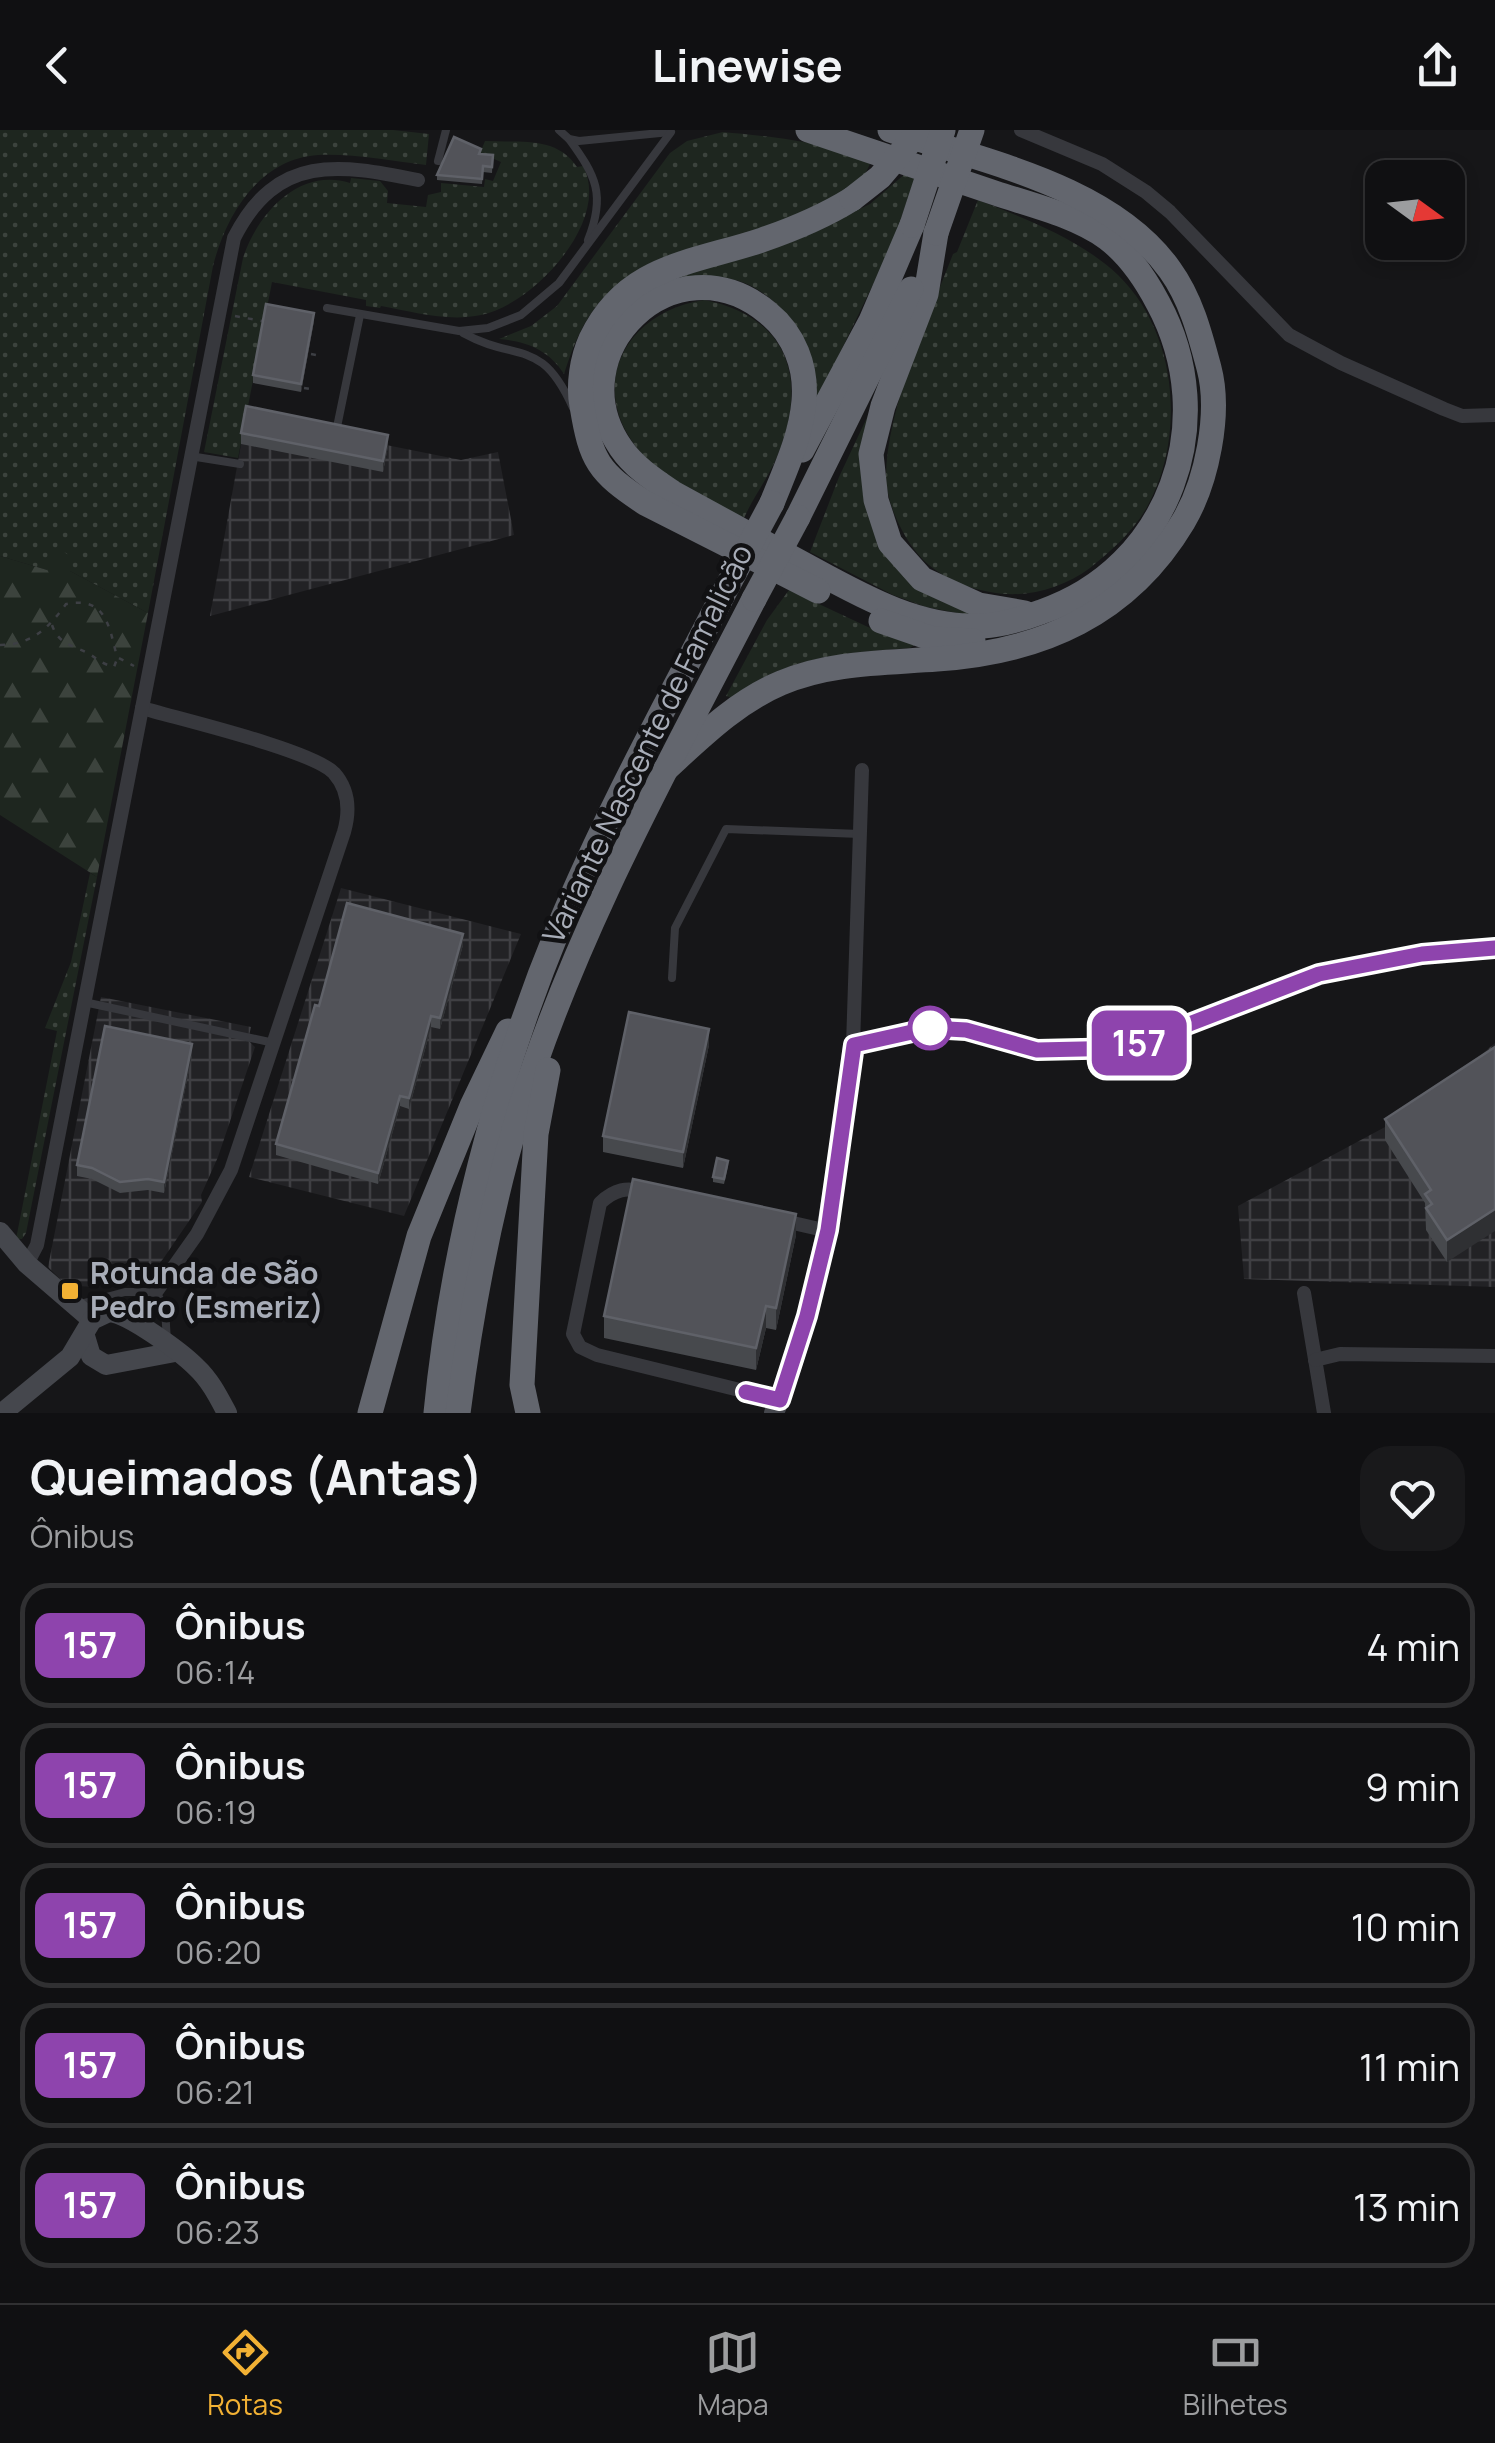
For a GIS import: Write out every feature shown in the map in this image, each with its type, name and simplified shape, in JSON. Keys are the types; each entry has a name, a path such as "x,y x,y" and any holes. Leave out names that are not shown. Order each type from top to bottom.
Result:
{"highway":[{"path":"772,503 796,442 804,401 804,375 796,348 780,323 759,306 734,294 704,288 677,290 648,302 628,319 613,344 603,376 606,415 620,447 644,473 672,493 878,605 950,624 1015,622 1072,602 1110,573 1143,538 1170,497 1185,442 1186,381 1172,328 1146,281 1107,238 1056,213 808,130"},
{"path":"666,769 706,732 781,682 828,669 992,654 1074,626 1128,592 1164,555 1193,504 1211,444 1211,376 1197,321 1170,269 1122,222 1069,190 890,130"},
{"path":"920,130 880,177 852,199 797,228 662,270 638,281 618,299 600,321 582,370 581,400 590,452 622,488 645,503 868,616 933,639 987,642 1046,638"},
{"name":"Variante Nascente de Famalicão","path":"458,1413 469,1324 490,1218 524,1097 567,983 666,769 893,329 924,229 943,130"},
{"name":"Variante Nascente de Famalicão","path":"436,1413 452,1301 472,1205 518,1040 559,928 620,796 728,585 839,384 886,288 924,229 972,130"},
{"path":"924,229 926,294 883,406 872,454 876,500 890,543 922,579 980,605 1038,614"},
{"path":"370,1413 419,1236 472,1106 559,928"},
{"path":"528,1413 522,1384 536,1134 567,983"}],"street":[{"path":"1021,130 1102,164 1146,192 1289,335 1341,363 1462,416 1495,415"},
{"path":"27,1264 36,1245 234,238 252,208 278,185 303,172 328,168 383,171 418,180"},
{"path":"142,708 310,757 336,776 344,790 348,818 245,1134 216,1203 156,1292"},
{"path":"666,1196 630,1188 612,1191 600,1203 573,1334 580,1347 597,1356 777,1406 807,1316 828,1230 854,1045 862,770"},
{"path":"854,1045 930,1028 966,1030 1037,1050 1127,1048 1319,974 1422,954 1495,948"},
{"path":"756,1215 828,1230"},
{"path":"0,1232 27,1264 86,1320 91,1356 98,1362 113,1366 171,1349"},
{"path":"1304,1293 1324,1413"},
{"path":"2,1413 70,1357 86,1320 118,1313 194,1364 227,1413"},
{"path":"128,1360 138,1343 134,1323"},
{"path":"1315,1360 1340,1354 1495,1356"},
{"path":"40,1380 98,1362"}],"lane":[{"path":"438,161 446,130"},
{"path":"560,130 593,172 597,186 595,224 584,250"},
{"path":"569,139 613,140 672,131"},
{"path":"460,331 499,324 532,308 559,283 672,131"},
{"path":"327,308 460,331 532,356 548,366 571,403 590,452"},
{"path":"337,427 360,314"},
{"path":"190,456 240,464"},
{"path":"672,978 675,928 726,829 860,834"},
{"path":"84,1002 274,1043"},
{"path":"86,1320 126,1292 156,1292 168,1322 171,1349"}],"path":[{"path":"219,313 277,324"},
{"path":"0,645 18,645 52,624 66,604 85,600 95,606 109,626 117,657 114,667 71,648 56,636 52,624"},
{"path":"117,657 149,669"}],"shaded area":[{"path":"246,417 461,460 498,452 514,535 210,616"},
{"path":"341,888 521,934 404,1216 249,1177"},
{"path":"101,997 251,1027 248,1040 255,1047 201,1195 202,1202 151,1273 96,1287 64,1283 48,1267"},
{"path":"1495,1043 1495,1287 1244,1279 1238,1206 1413,1112"}],"green space":[{"path":"0,130 393,130 429,134 426,165 343,155 297,159 262,178 236,210 213,266 148,613 70,571 47,570 0,556"},
{"path":"723,132 820,145 870,164 865,174 839,198 609,292 581,330 564,374 536,348 499,339 531,326 557,306 670,153 687,141"},
{"path":"485,141 548,145 577,167 583,166 589,187 587,211 577,234 544,278 502,308 456,317 366,306 366,300 272,282 238,458 204,452 243,258 269,211 297,188 331,180 350,183 351,178 380,181 388,191 387,203 426,207 428,195 441,192 441,183 484,187 485,179 493,181 501,162 480,153"},
{"path":"906,173 915,177 892,245 810,415 797,328 769,297 740,281 709,276 659,285 677,275 798,239 870,204"},
{"path":"978,200 1070,240 1118,275 1153,326 1170,386 1167,449 1159,479 1141,516 1121,541 1090,568 1055,587 1029,593 982,590 958,583 936,570 906,537 887,489 888,452 901,394 953,254"},
{"path":"704,300 757,321 785,357 791,380 786,431 776,459 744,518 661,472 630,438 618,412 615,387 619,363 631,341 649,322 674,308"},
{"path":"894,360 867,507 972,614 926,607 893,595 810,552 839,477"},
{"path":"60,550 69,555 70,571 148,613 97,877 0,815 0,556 47,570 51,557"},
{"path":"789,590 868,627 916,644 795,665 773,673 733,698 726,696 767,620"},
{"path":"90,873 97,877 26,1233 22,1239 16,1239 57,1031 45,1028 71,962"}],"building":[{"path":"454,137 481,149 479,154 493,155 492,167 483,166 482,179 437,175"},
{"path":"266,304 314,313 301,384 253,375"},
{"path":"246,406 388,435 383,461 241,433"},
{"path":"347,903 463,934 440,1018 431,1016 409,1098 400,1096 378,1173 276,1144"},
{"path":"629,1012 709,1029 683,1152 603,1136"},
{"path":"105,1026 192,1044 164,1182 120,1182 77,1165"},
{"path":"1495,1047 1495,1209 1447,1240 1426,1208 1432,1204 1425,1194 1431,1190 1385,1119"},
{"path":"717,1158 728,1161 724,1179 713,1177"},
{"path":"633,1179 796,1214 776,1308 766,1306 756,1348 604,1316"}],"bus line":[{"name":"157","path":"746,1392 780,1400 807,1316 828,1230 854,1045 930,1028 966,1030 1037,1050 1127,1048 1319,974 1422,954 1495,948"}],"place":[{"name":"Rotunda de São Pedro (Esmeriz)","path":"70,1291"}]}
